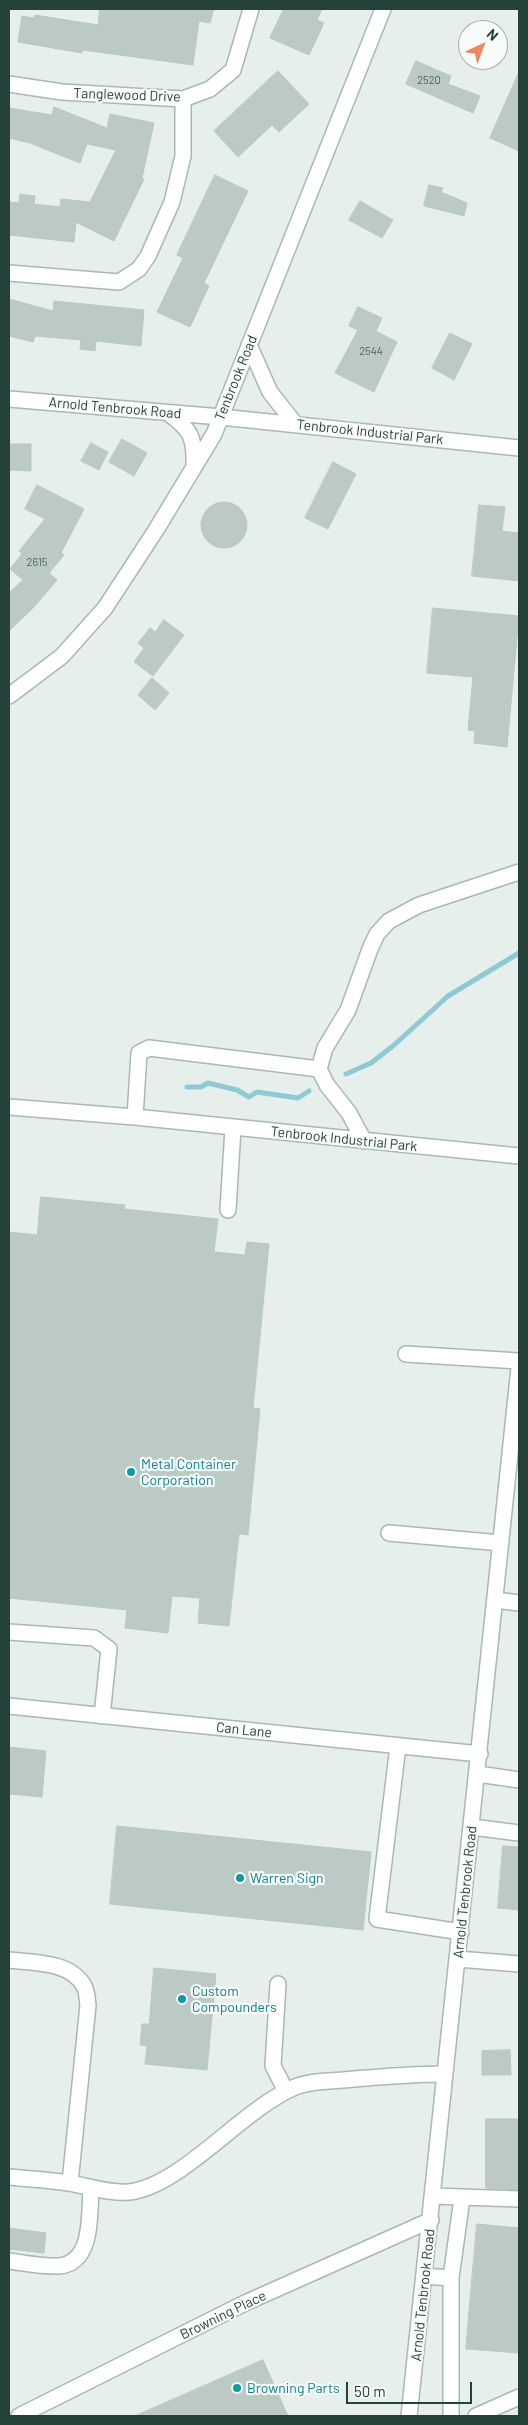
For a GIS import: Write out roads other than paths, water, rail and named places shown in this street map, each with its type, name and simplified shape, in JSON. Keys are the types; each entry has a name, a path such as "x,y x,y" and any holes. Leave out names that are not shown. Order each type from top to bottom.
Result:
{"street":[{"name":"Tanglewood Drive","path":"9,84 62,92 183,99 210,89 233,70 251,9"},
{"name":"Tenbrook Road","path":"9,696 62,656 96,620 128,575 214,434 383,9"},
{"path":"9,273 120,282 139,269 148,256 172,202 183,156 183,99"},
{"path":"249,345 270,392 296,425"},
{"name":"Arnold Tenbrook Road","path":"9,399 221,417"},
{"path":"167,412 182,423 192,435 195,449 194,468"},
{"name":"Tenbrook Industrial Park","path":"221,417 519,448"},
{"path":"364,1141 349,1113 327,1085 319,1069 326,1048 348,1010 377,934 389,921 419,905 519,872"},
{"path":"134,1117 140,1053 149,1048 319,1069"},
{"name":"Tenbrook Industrial Park","path":"9,1107 134,1117 519,1156"},
{"path":"228,1210 233,1128"},
{"path":"406,1354 519,1361"},
{"name":"Arnold Tenbrook Road","path":"409,2416 501,1542 514,1488 519,1368"},
{"path":"389,1533 501,1542"},
{"path":"495,1600 519,1603"},
{"path":"9,1632 94,1638 109,1649 102,1716"},
{"name":"Can Lane","path":"9,1706 480,1754"},
{"path":"398,1746 377,1919 461,1932"},
{"path":"478,1774 519,1780"},
{"path":"472,1827 519,1833"},
{"path":"458,1959 519,1964"},
{"path":"9,1960 59,1966 74,1974 85,1987 88,2005 70,2183"},
{"path":"278,1984 273,2066 286,2092"},
{"path":"9,2178 70,2183 91,2188 129,2192 151,2186 179,2170 254,2111 296,2086 415,2074 445,2074"},
{"path":"9,2261 60,2266 75,2260 85,2247 91,2188"},
{"path":"433,2196 519,2199"},
{"path":"451,2416 450,2278 462,2198"},
{"name":"Browning Place","path":"19,2416 245,2303 431,2220"},
{"path":"424,2276 450,2278"},
{"path":"476,2416 519,2397"}],"waterway":[{"path":"346,1074 371,1063 393,1046 448,996 519,953"},
{"path":"187,1087 201,1087 208,1083 237,1090 249,1097 257,1092 298,1098 309,1091"}],"place":[{"name":"Metal Container Corporation","path":"131,1472"},
{"name":"Warren Sign","path":"240,1878"},
{"name":"Custom Compounders","path":"182,1999"},
{"name":"Browning Parts","path":"237,2388"}]}
